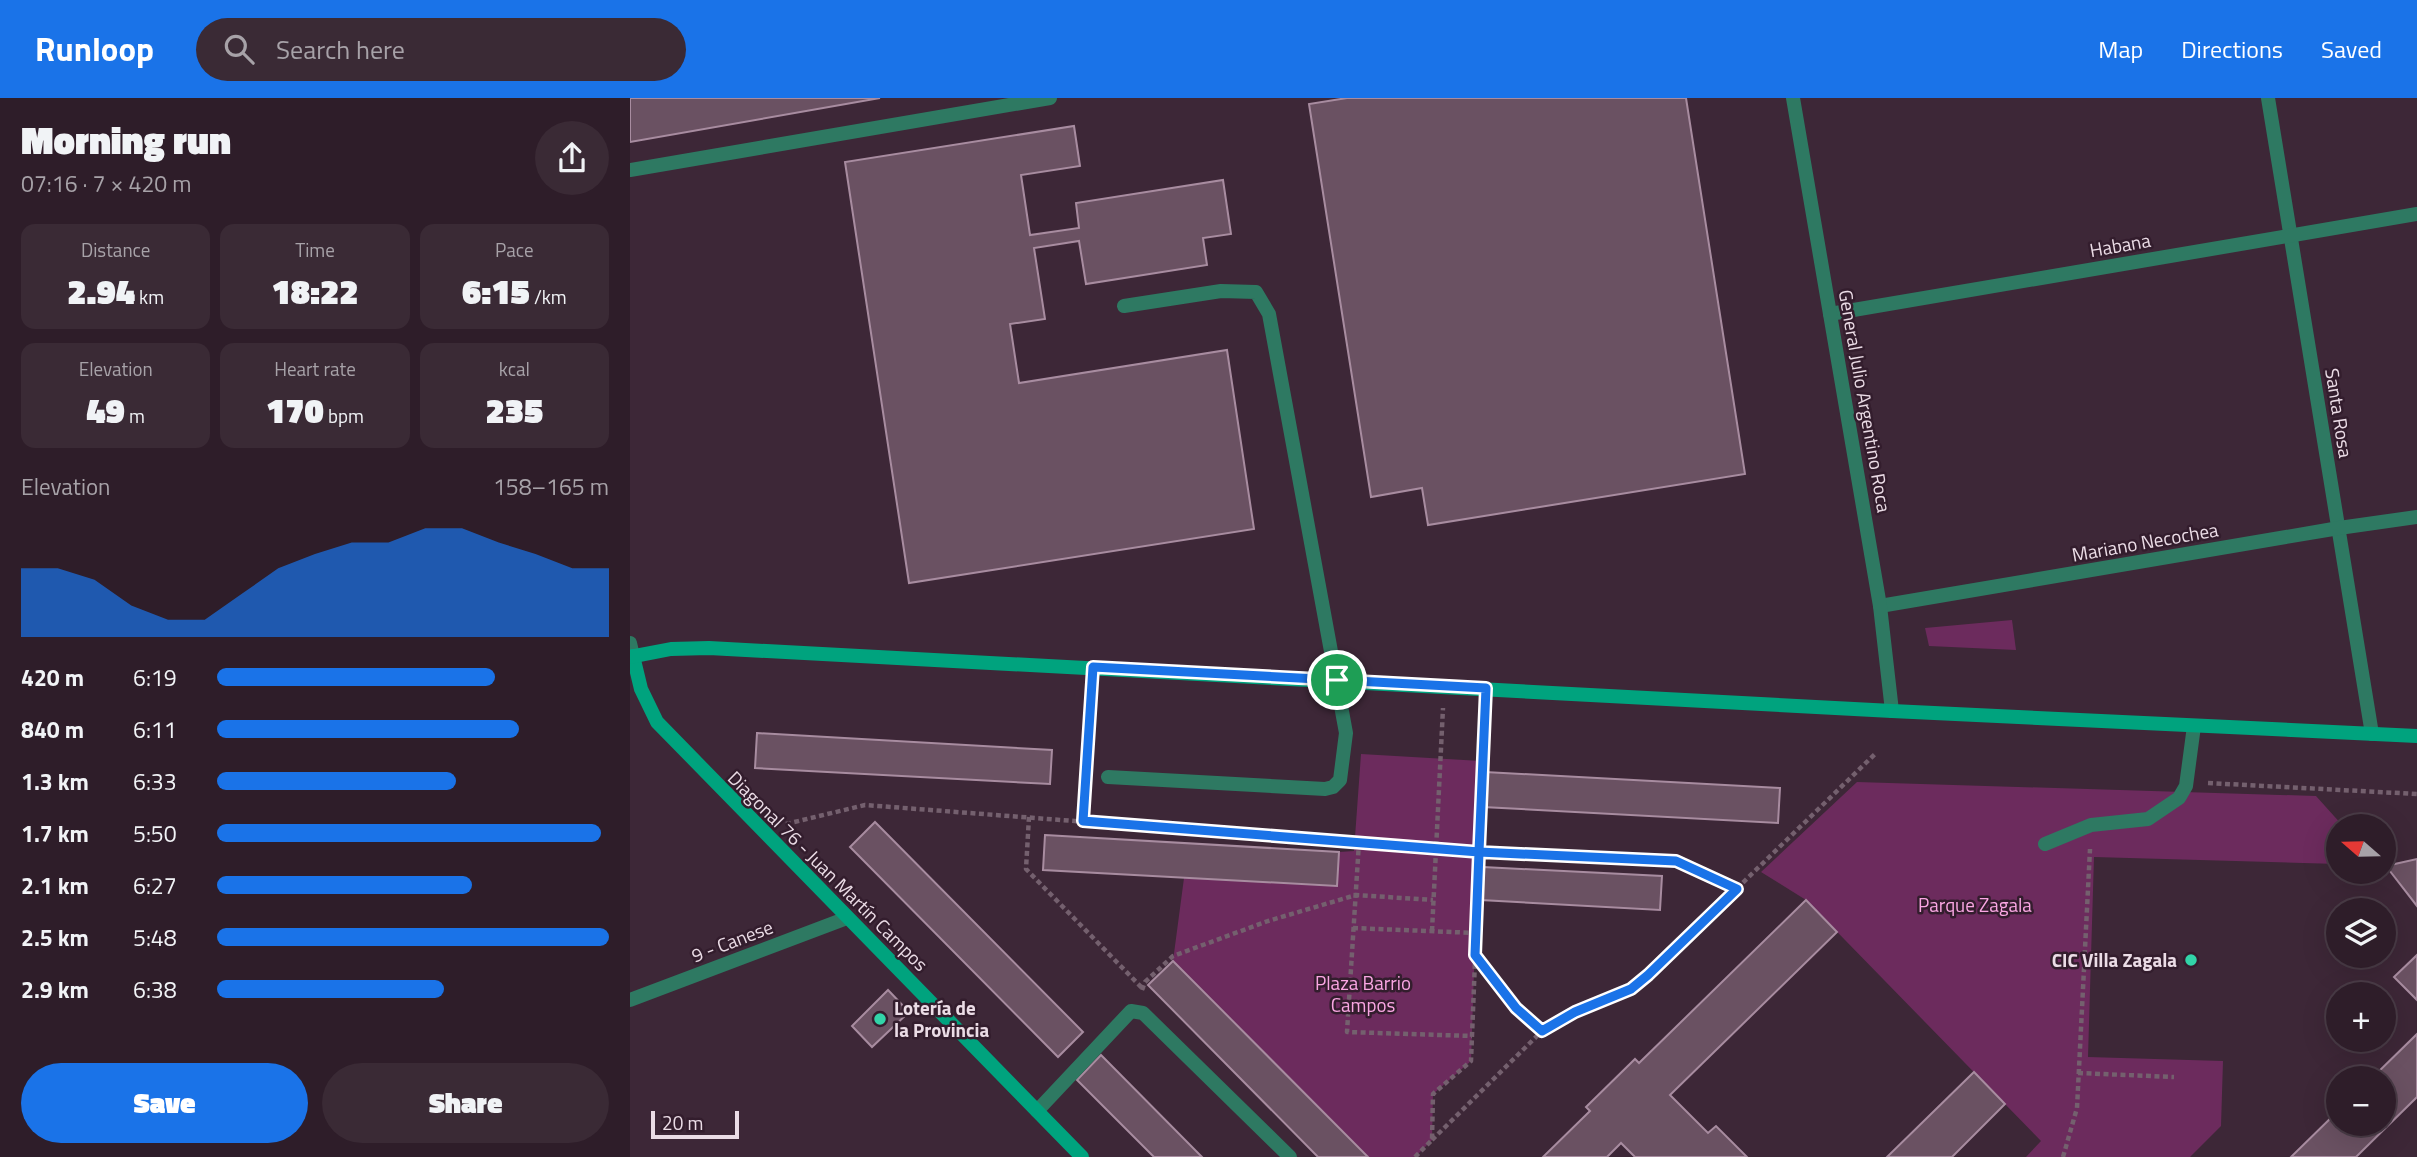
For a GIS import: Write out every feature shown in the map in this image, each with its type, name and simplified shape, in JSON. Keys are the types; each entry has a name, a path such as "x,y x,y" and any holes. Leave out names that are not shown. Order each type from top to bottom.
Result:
{"main road":[{"path":"631,652 709,648 2417,736"},
{"name":"Diagonal 76 - Juan Martín Campos","path":"631,652 641,689 657,722 1082,1157"}],"street":[{"path":"630,170 1050,98"},
{"name":"General Julio Argentino Roca","path":"1793,98 1880,606 1892,711"},
{"name":"Santa Rosa","path":"2268,98 2372,734"},
{"name":"Habana","path":"1830,314 2417,214"},
{"path":"1108,776 1325,789 1333,787 1340,780 1346,733 1269,314 1256,292 1221,291 1124,306"},
{"name":"Mariano Necochea","path":"1880,606 2417,517"},
{"path":"2045,844 2091,825 2148,819 2179,798 2186,781 2194,726"},
{"name":"9 - Canese","path":"630,1000 847,918"},
{"path":"1037,1111 1131,1011 1143,1013 1290,1157"}],"path":[{"path":"1083,821 1093,667"},
{"path":"1432,931 1444,686"},
{"path":"1432,1140 1433,1094 1471,1061 1486,688"},
{"path":"1415,1157 1542,1031 1575,1012 1631,989 1648,975 1875,754"},
{"path":"2186,781 2417,794"},
{"path":"761,831 865,805 1479,852 1676,861 1737,889"},
{"path":"2063,1157 2077,1108 2091,825"},
{"path":"1359,842 1347,1032 1472,1036"},
{"path":"1131,1011 1145,982 1173,956 1268,921 1356,895 1433,900"},
{"path":"1353,928 1476,933"},
{"path":"1475,955 1516,1008 1542,1031"},
{"path":"2078,1073 2174,1077"}],"green space":[{"path":"2012,620 2016,650 1929,646 1925,628"},
{"name":"Plaza Barrio Campos","path":"1361,754 1481,761 1471,1061 1433,1094 1432,1140 1415,1157 1368,1157 1173,961 1184,878 1337,886 1339,852 1354,851"},
{"name":"Parque Zagala","path":"1857,782 2316,796 2332,814 2326,814 2326,864 2094,857 2088,1057 2223,1061 2221,1126 2190,1157 2026,1157 2041,1141 1806,900 1761,872"}],"building":[{"path":"630,98 880,98 630,142"},
{"path":"1347,98 1686,98 1745,474 1428,525 1422,488 1371,497 1309,104"},
{"path":"1074,126 1080,166 1021,175 1030,235 1079,228 1076,203 1223,180 1231,234 1203,238 1207,265 1086,284 1079,241 1034,248 1045,319 1010,324 1019,383 1227,350 1254,529 909,583 845,162"},
{"path":"757,733 1052,750 1050,784 755,768"},
{"path":"1485,772 1780,788 1778,823 1483,807"},
{"path":"875,822 1083,1032 1058,1057 850,847"},
{"path":"1045,835 1339,852 1337,886 1043,870"},
{"path":"2417,859 2417,906 2396,879 2396,864"},
{"path":"1483,867 1662,876 1660,910 1481,900"},
{"path":"1806,900 1837,932 1670,1095 1708,1133 1716,1126 1747,1157 1635,1157 1621,1143 1607,1157 1543,1157 1590,1111 1586,1107 1635,1059 1639,1063"},
{"path":"2417,955 2417,1000 2394,977"},
{"path":"1173,961 1368,1157 1318,1157 1148,985"},
{"name":"Lotería de la Provincia","path":"888,990 909,1012 872,1047 852,1026"},
{"path":"2417,1034 2417,1097 2396,1118 2396,1066 2384,1066"},
{"path":"1101,1055 1202,1157 1154,1157 1077,1080"},
{"path":"1974,1072 2005,1104 1952,1157 1887,1157"},
{"path":"2326,1123 2326,1136 2377,1136 2356,1157 2291,1157"}],"place":[{"name":"CIC Villa Zagala","path":"2191,960"},
{"name":"Lotería de la Provincia","path":"880,1019"}],"route":[{"path":"1337,680 1093,667 1083,821 1479,852 1475,955 1516,1008 1542,1031 1575,1012 1631,989 1737,889 1676,861 1479,852 1486,688 1337,680"}]}
